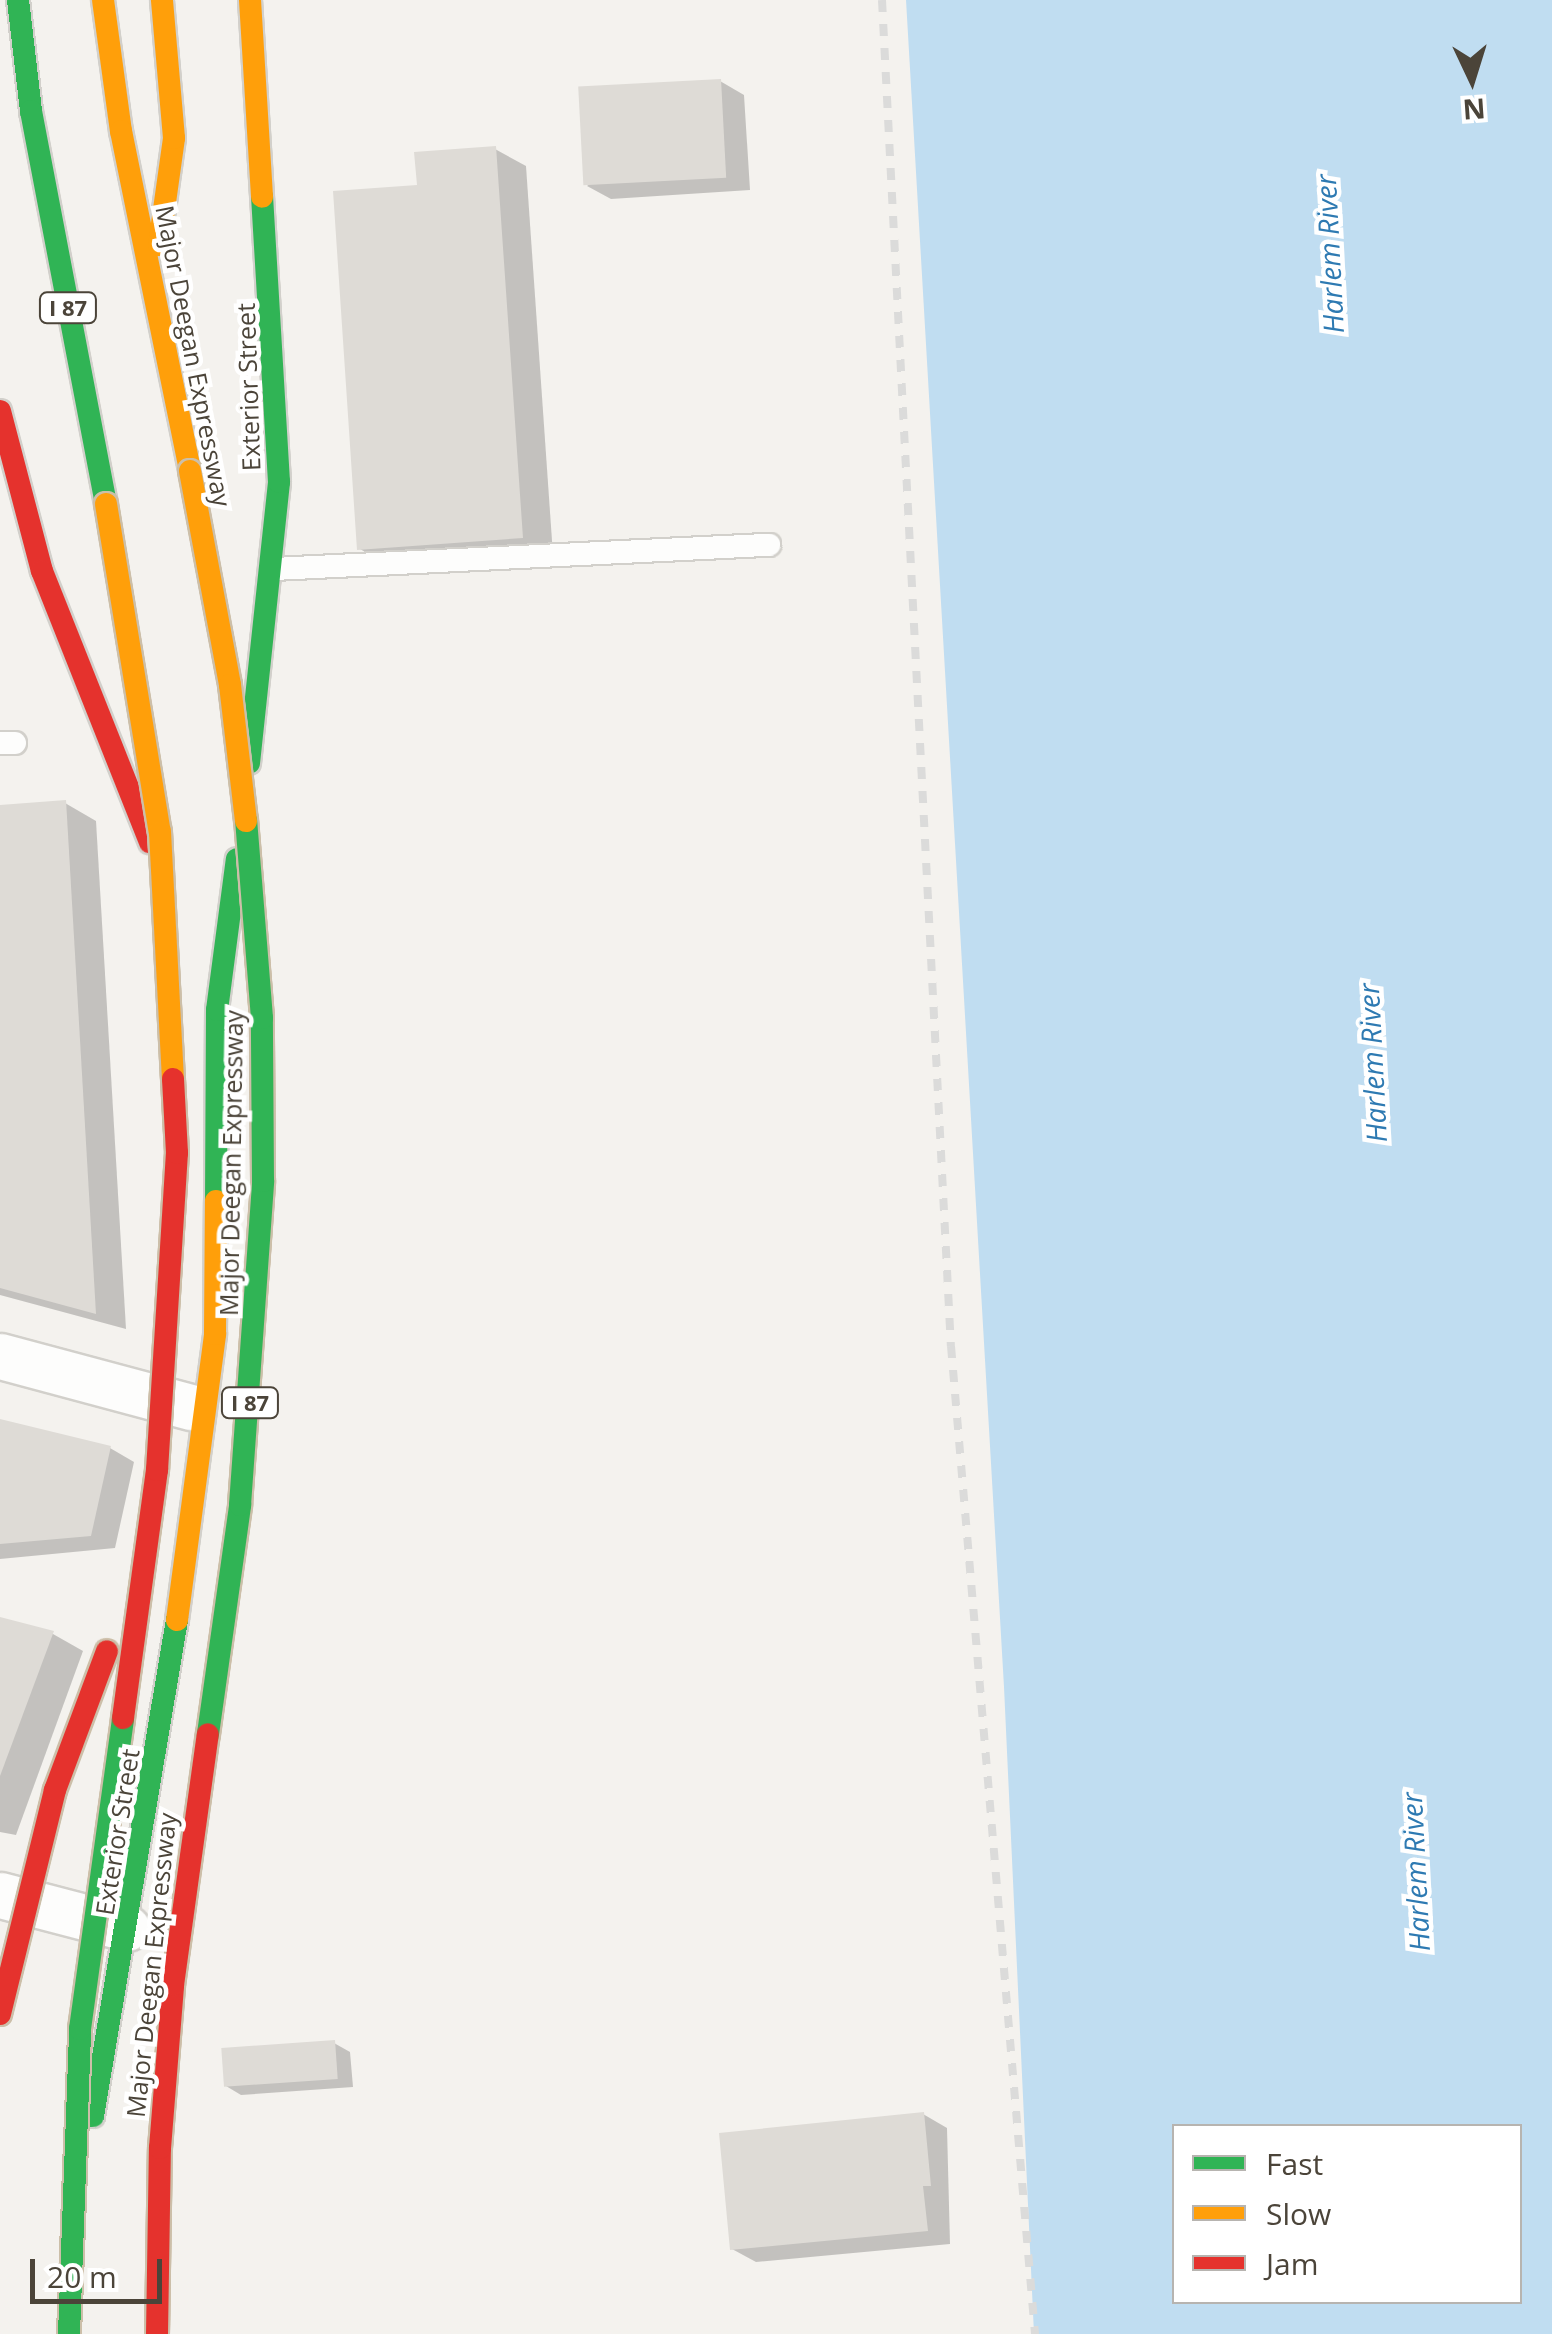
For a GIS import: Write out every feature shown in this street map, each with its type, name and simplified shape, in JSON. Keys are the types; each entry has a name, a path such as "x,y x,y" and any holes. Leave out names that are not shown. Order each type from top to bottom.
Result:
{"main road":[{"name":"I 87","path":"18,0 31,111 150,752 173,989 177,1153 170,1318 146,1545 80,2029 69,2334"},
{"name":"Major Deegan Expressway","path":"104,0 190,472 247,825 262,1018 263,1181 240,1505 173,1984 160,2148 157,2334"},
{"path":"154,288 174,138 162,0"},
{"name":"Exterior Street","path":"44,2334 130,1928 197,1408 216,1334 218,1010 274,569 277,368 250,0"},
{"path":"0,11 31,111"},
{"name":"Exterior Street","path":"0,412 42,572 218,1010"},
{"path":"214,864 239,841"},
{"path":"155,854 186,871"},
{"name":"Exterior Street","path":"2,1901 109,1615 197,1408"},
{"path":"0,2014 55,1790 146,1545"}],"street":[{"path":"0,1356 197,1408"},
{"path":"2,1901 130,1928"}],"lane":[{"path":"274,569 769,545"}],"water":[{"name":"Harlem River","path":"906,0 1552,0 1552,2334 1034,2334 1004,1687"}],"building":[{"path":"721,79 726,178 583,185 578,86"},
{"path":"496,146 523,538 357,550 333,191 417,185 414,152"},
{"path":"66,800 96,1314 0,1288 0,805"},
{"path":"0,1419 111,1446 91,1536 0,1544"},
{"path":"0,1617 54,1631 0,1776"},
{"path":"335,2040 338,2079 224,2087 221,2048"},
{"path":"924,2112 931,2186 923,2186 928,2231 730,2250 719,2133"}],"railway":[{"path":"882,0 951,1346 1035,2334"}],"traffic: fast":[{"path":"18,0 31,111 106,504"},
{"path":"249,763 279,482 262,197"},
{"path":"208,1734 240,1505 263,1181 262,1018 246,821"},
{"path":"216,1201 217,1010 237,859"},
{"path":"93,2116 177,1620"},
{"path":"69,2334 80,2029 123,1718"}],"traffic: slow":[{"path":"103,0 121,131 190,471"},
{"path":"159,245 174,138 162,0"},
{"path":"250,0 262,197"},
{"path":"190,471 230,685 246,821"},
{"path":"106,504 160,832 173,1079"},
{"path":"177,1620 215,1334 216,1201"}],"traffic: jam":[{"path":"0,411 42,571 150,842"},
{"path":"123,1718 157,1470 177,1153 173,1079"},
{"path":"0,2014 55,1790 107,1651"},
{"path":"157,2334 160,2148 173,1985 208,1734"}]}
